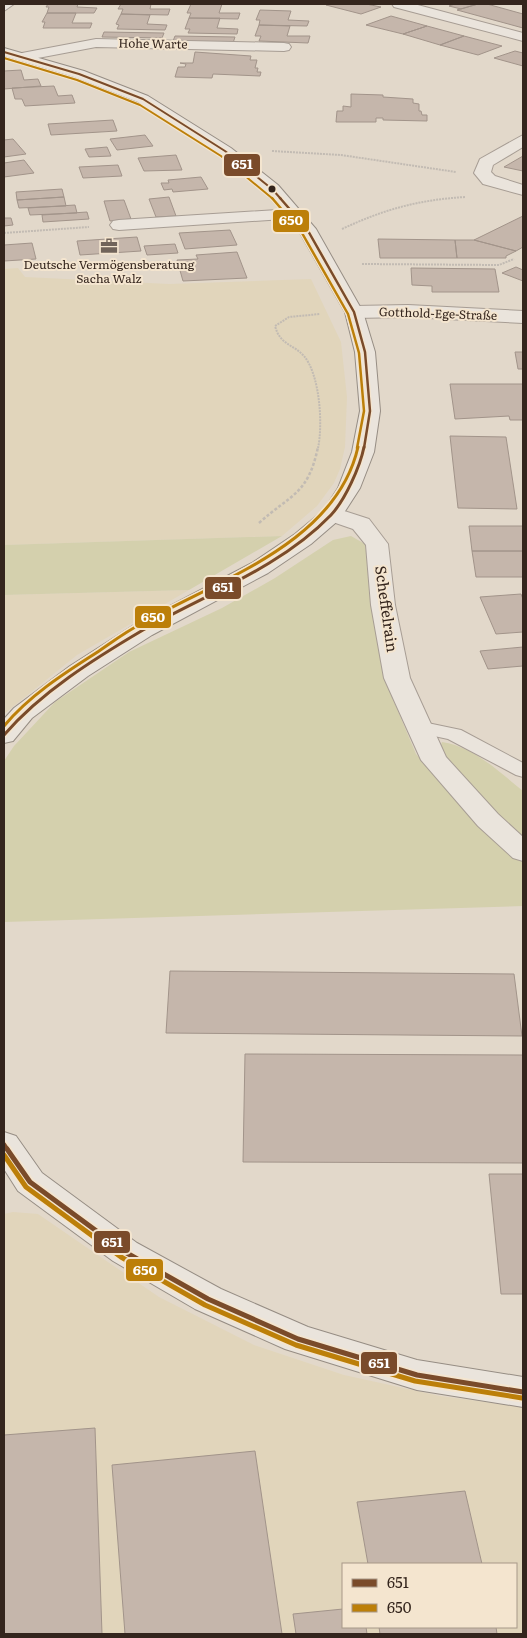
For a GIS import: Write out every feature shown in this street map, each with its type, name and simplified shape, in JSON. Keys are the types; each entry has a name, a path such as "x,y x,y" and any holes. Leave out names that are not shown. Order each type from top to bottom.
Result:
{"main road":[{"path":"399,4 523,37"},
{"name":"Hohe Warte","path":"22,57 96,43 284,46"},
{"path":"4,52 79,74 143,99 225,152 272,189 306,229 354,312 365,352 370,411 363,452 349,488 332,514 303,539 260,568 143,630 79,670 24,713 4,735"},
{"path":"523,140 486,162 482,173 489,180 523,190"},
{"path":"119,225 293,214"},
{"name":"Gotthold-Ege-Straße","path":"354,312 408,311 523,317"},
{"name":"Scheffelrain","path":"332,514 361,524 377,544 383,605 397,678 434,760 488,820 523,852"},
{"path":"4,1144 30,1182 125,1252 208,1299 298,1339 417,1375 523,1392"}],"lane":[{"path":"4,8 9,4"},
{"path":"418,727 454,734 523,771"}],"path":[{"path":"225,152 248,149 305,152 341,155 435,170 482,173"},
{"path":"313,240 353,225 367,217 410,204 432,199 471,196"},
{"path":"4,233 119,225"},
{"path":"327,264 499,265 514,259"},
{"path":"259,523 288,501 301,488 315,460 320,431 316,392 307,361 297,350 279,336 275,326 277,322 288,318 354,312"}],"shaded area":[{"path":"18,268 25,277 169,284 311,279 341,342 347,397 345,447 340,469 334,483 317,506 282,536 4,545 4,269"},
{"path":"282,536 189,590 4,595 4,545"},
{"path":"351,536 365,544 374,607 392,697 416,754 485,829 523,863 523,906 4,922 4,761 14,746 55,702 129,652 222,608 275,578 333,540"},
{"path":"189,590 77,655 4,714 4,595"},
{"path":"442,742 475,754 523,791 523,842 499,822 439,750"},
{"path":"13,1212 38,1214 159,1297 254,1345 344,1375 440,1396 523,1407 523,1634 4,1634 4,1214"}],"building":[{"path":"48,4 78,4 77,7 97,8 94,13 47,13 49,7 46,7"},
{"path":"121,4 151,4 150,9 170,9 168,15 121,14 123,9 118,9"},
{"path":"191,4 222,4 219,13 240,13 238,19 189,18 191,13 187,13"},
{"path":"366,4 381,7 361,14 326,5"},
{"path":"455,4 478,4 461,9 449,6"},
{"path":"478,4 487,4 523,14 523,28 457,10"},
{"path":"260,10 291,11 288,20 309,21 307,26 259,25 260,20 256,20"},
{"path":"47,13 76,13 72,23 92,23 90,28 43,28 45,22 42,22"},
{"path":"121,14 150,15 147,24 167,25 165,30 117,29 119,25 116,24"},
{"path":"391,16 427,26 403,34 366,25"},
{"path":"189,18 220,18 217,28 238,29 237,34 188,33 190,29 185,29"},
{"path":"259,25 290,26 287,36 310,36 308,43 259,41 261,36 255,36"},
{"path":"427,26 464,36 440,45 403,34"},
{"path":"104,32 164,33 162,38 102,37"},
{"path":"175,36 235,37 233,43 173,41"},
{"path":"464,36 502,46 478,55 440,45"},
{"path":"515,51 523,53 523,66 494,58"},
{"path":"195,52 251,56 250,60 257,60 255,68 258,68 257,72 261,72 260,76 213,74 212,78 175,77 178,67 185,67 186,64 180,63 193,63"},
{"path":"21,70 24,80 38,79 41,86 4,89 4,71"},
{"path":"54,86 58,96 72,95 75,103 25,106 22,99 15,99 12,88"},
{"path":"351,94 383,95 383,97 413,99 413,103 419,104 419,111 421,111 422,115 427,115 427,121 383,120 383,118 376,118 376,122 336,122 337,111 343,111 343,106 351,107"},
{"path":"113,120 117,131 51,135 48,124"},
{"path":"145,135 153,146 117,150 110,139"},
{"path":"13,139 26,154 4,157 4,140"},
{"path":"107,147 111,156 89,157 85,149"},
{"path":"176,155 182,170 144,171 138,158"},
{"path":"523,156 523,171 504,167"},
{"path":"24,160 34,173 4,177 4,163"},
{"path":"118,165 122,176 83,178 79,167"},
{"path":"201,177 208,189 173,192 172,189 164,190 161,183 169,183 168,180"},
{"path":"62,189 64,197 17,200 16,192"},
{"path":"64,197 66,206 19,208 17,200"},
{"path":"169,197 176,216 156,217 149,199"},
{"path":"124,200 131,219 110,221 104,201"},
{"path":"75,205 77,213 30,215 28,208"},
{"path":"87,212 89,219 43,222 42,215"},
{"path":"523,216 523,247 516,251 474,240"},
{"path":"4,218 11,218 13,225 4,226"},
{"path":"230,230 237,245 185,249 179,233"},
{"name":"Deutsche Vermögensberatung Sacha Walz","path":"137,237 141,251 80,255 77,241"},
{"path":"378,239 455,240 457,258 380,258"},
{"path":"455,240 474,240 516,251 506,256 506,258 457,258"},
{"path":"32,243 36,259 4,261 4,245"},
{"path":"175,244 178,253 147,255 144,246"},
{"path":"237,252 247,278 183,281 177,260 198,259 196,255"},
{"path":"516,267 523,270 523,281 502,273"},
{"path":"411,268 495,269 499,292 432,292 432,286 412,285"},
{"path":"515,352 523,352 523,369 518,369"},
{"path":"450,384 523,384 523,420 510,420 509,416 455,419"},
{"path":"450,436 506,437 517,509 458,508"},
{"path":"469,526 523,526 523,551 472,551"},
{"path":"472,551 523,551 523,577 476,577"},
{"path":"521,594 523,599 523,632 496,634 480,597"},
{"path":"523,647 523,666 488,669 480,651"},
{"path":"170,971 514,974 522,1036 166,1033"},
{"path":"245,1054 523,1055 523,1163 243,1162"},
{"path":"489,1174 523,1174 523,1294 501,1294"},
{"path":"95,1428 102,1634 4,1634 4,1435"},
{"path":"255,1451 282,1634 125,1634 112,1465"},
{"path":"465,1491 482,1563 368,1563 357,1502"},
{"path":"342,1609 342,1628 366,1628 367,1634 296,1634 293,1614"},
{"path":"379,1628 496,1628 497,1634 380,1634"}],"transit line":[{"name":"651","path":"4,52 79,74 143,99 225,151 272,189 307,229 354,312 365,352 370,411 363,452 349,488 332,514 303,539 260,568 143,630 79,671 23,713 4,735"},
{"name":"650","path":"4,58 77,80 140,105 221,156 268,194 302,233 348,314 359,353 364,411 357,450 343,485 327,510 299,534 257,563 140,624 76,666 19,708 4,726"},
{"name":"651","path":"4,1144 30,1182 125,1252 208,1299 298,1339 417,1375 523,1392"},
{"name":"650","path":"4,1155 26,1187 121,1257 205,1305 296,1345 415,1381 522,1398"}],"place":[{"name":"Deutsche Vermögensberatung Sacha Walz","path":"109,246"}]}
